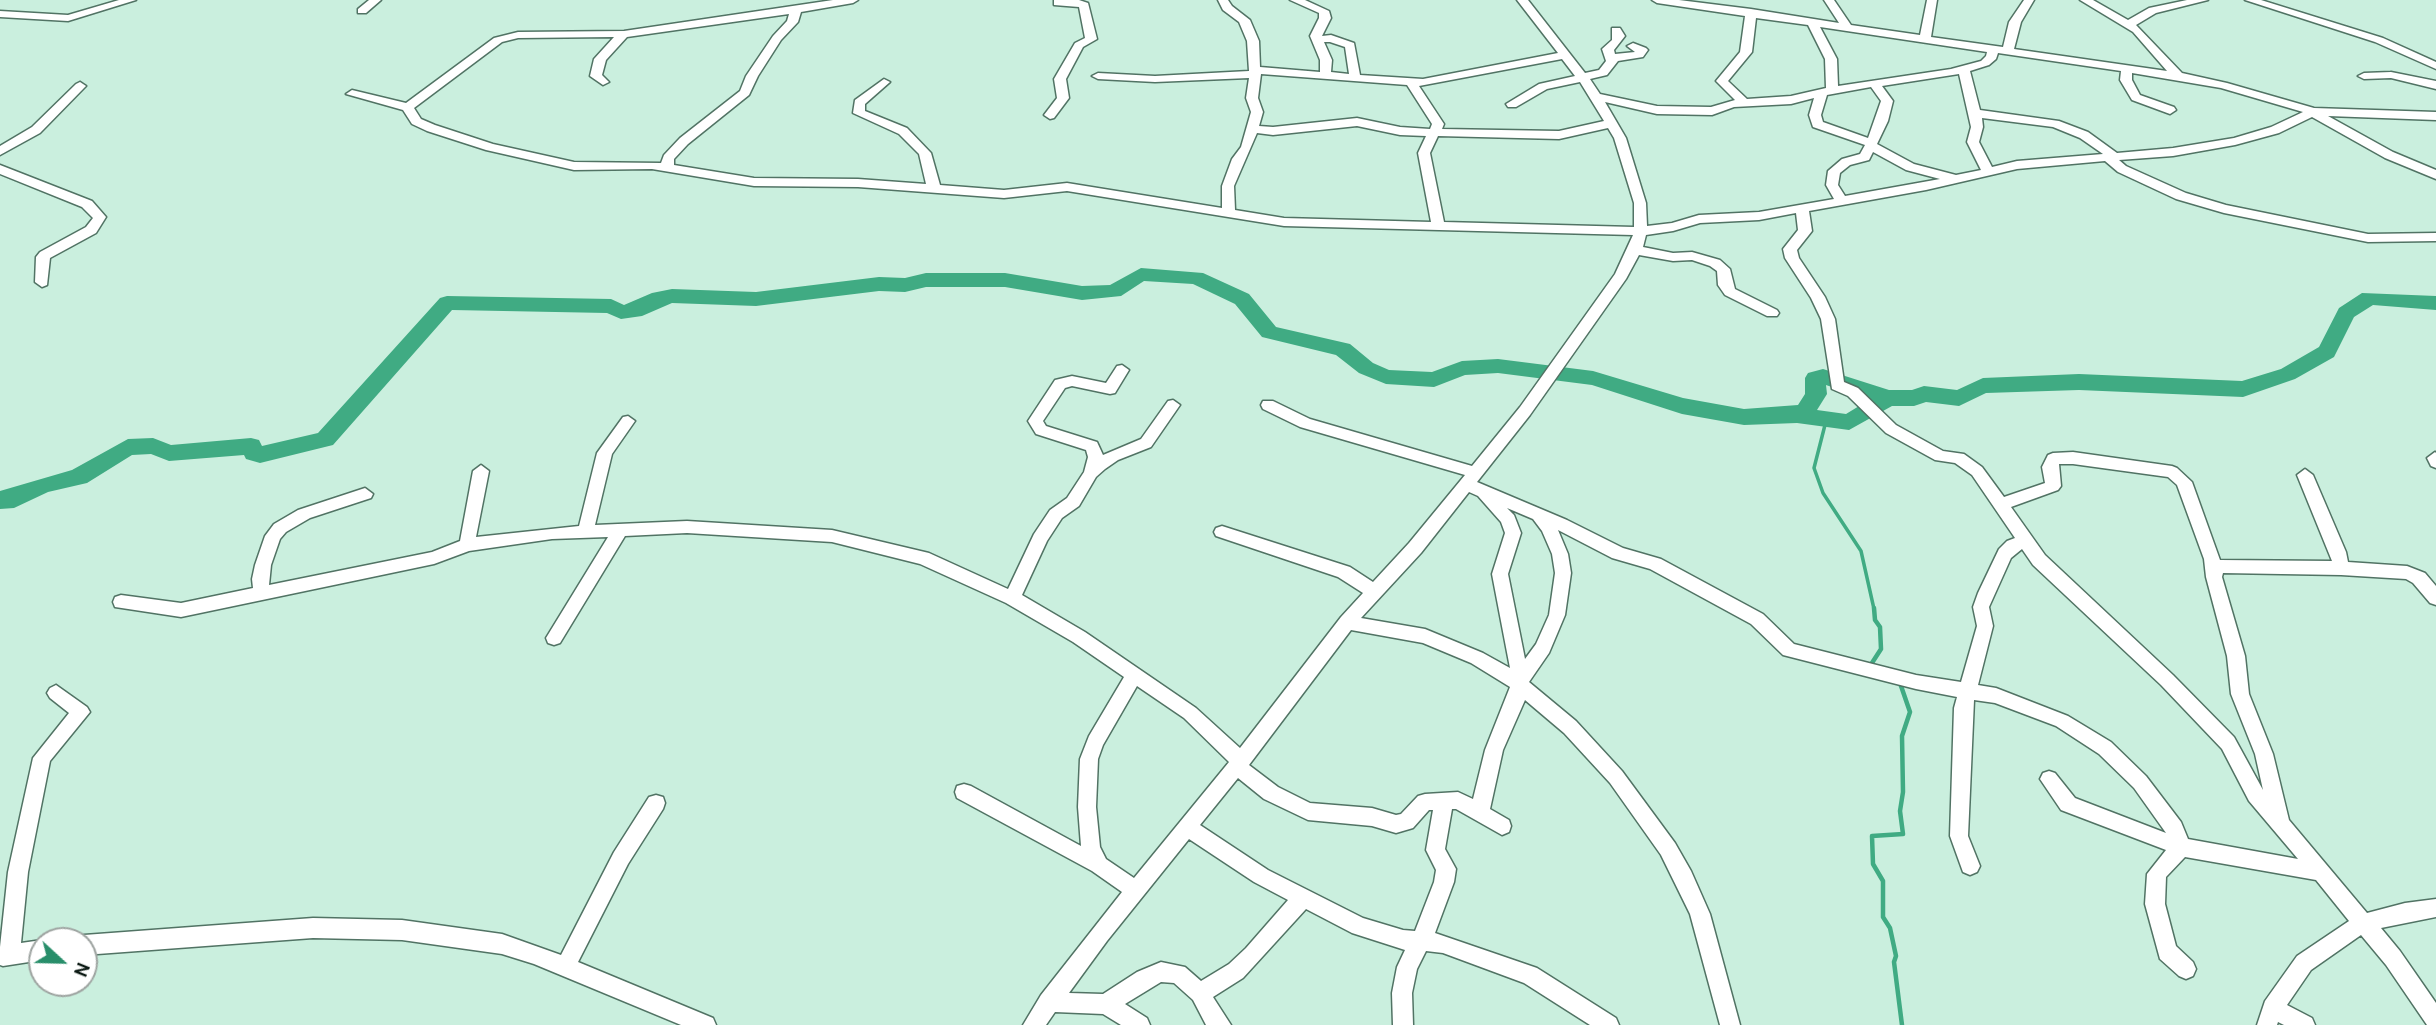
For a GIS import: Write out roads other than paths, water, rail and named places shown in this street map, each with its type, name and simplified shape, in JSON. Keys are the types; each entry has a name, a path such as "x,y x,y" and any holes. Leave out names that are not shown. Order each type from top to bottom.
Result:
{"street":[{"path":"0,14 68,18 131,0"},
{"path":"362,11 376,0"},
{"path":"352,94 408,107 498,40 518,35 624,34 853,0"},
{"path":"1050,115 1063,98 1060,79 1079,45 1091,39 1084,5 1074,2 1058,3 1059,0"},
{"path":"1223,0 1225,6 1239,15 1247,26 1252,41 1255,72 1252,98 1257,111 1227,186 1229,215"},
{"path":"1295,0 1323,4 1325,15 1317,40 1325,56 1325,77"},
{"path":"1033,1025 1048,1002 1239,764 1347,622 1474,483 1614,286 1635,250 1641,231 1639,193 1612,123 1566,55 1522,0"},
{"path":"1657,0 2178,76 2238,89 2313,112 2389,155 2436,175"},
{"path":"1829,0 1847,27"},
{"path":"1925,38 1932,0"},
{"path":"2007,52 2015,22 2029,0"},
{"path":"2085,0 2129,24 2178,76"},
{"path":"2129,24 2153,9 2203,0"},
{"path":"2250,0 2379,40 2436,66"},
{"path":"667,168 668,158 684,141 745,93 752,76 777,38 792,22 796,10"},
{"path":"1743,102 1722,81 1746,52 1751,12"},
{"path":"1812,22 1831,59 1827,92 1815,115 1817,124 1871,144 1910,167 1956,178"},
{"path":"1612,58 1608,49 1617,41 1619,36 1616,30"},
{"path":"603,82 596,76 600,59 624,34"},
{"path":"1317,40 1331,38 1350,45 1355,78"},
{"path":"1612,58 1639,55 1642,50 1633,46"},
{"path":"1596,97 1674,111 1712,111 1743,102 1791,100 1964,69 1990,60 1993,49"},
{"path":"1098,76 1155,79 1255,72 1411,83 1470,76 1566,55"},
{"path":"1512,104 1543,86 1603,74 1612,58"},
{"path":"1964,69 1977,127 1973,142 1987,170"},
{"path":"2127,69 2130,91 2136,97 2170,110"},
{"path":"2364,76 2392,75 2436,85"},
{"path":"884,82 859,103 859,113 903,131 925,153 928,171 937,190"},
{"path":"1411,83 1438,124 1424,153 1438,226"},
{"path":"1841,200 1832,185 1834,171 1846,162 1862,159 1871,144 1887,101 1875,84"},
{"path":"0,151 36,130 80,86"},
{"path":"408,107 412,117 423,125 506,151 574,166 621,164 667,168 754,182 809,180 1004,194 1067,187 1284,222 1641,231 1673,227 1699,219 1751,217 1987,170 2173,152 2235,141 2275,130 2313,112 2347,111 2416,118 2436,116"},
{"path":"1975,113 2055,124 2084,135 2122,169 2181,196 2224,209 2368,238 2436,237"},
{"path":"2416,118 2436,128"},
{"path":"1252,129 1273,131 1357,122 1400,131 1559,135 1612,123"},
{"path":"0,169 87,204 100,217 91,230 45,255 41,260 42,282"},
{"path":"1802,206 1805,230 1790,249 1792,258 1818,297 1828,319 1837,385 1853,392 1891,429 1940,456 1959,458 1969,463 2024,542 2228,743 2256,795 2364,923 2436,1021"},
{"path":"1635,250 1672,257 1692,256 1715,263 1723,269 1725,285 1730,292 1772,313"},
{"path":"1012,598 1040,538 1056,514 1078,496 1091,473 1096,457 1092,446 1041,430 1035,421 1060,384 1072,381 1110,388 1122,370"},
{"path":"1091,473 1113,456 1146,443 1173,405"},
{"path":"1268,405 1305,423 1453,464 1508,519 1513,533 1500,574 1520,683"},
{"path":"586,531 605,453 628,421"},
{"path":"1999,505 2053,486 2050,467 2053,460 2073,458 2172,472 2184,482 2212,559 2236,656 2240,694 2264,754 2281,827"},
{"path":"467,545 481,471"},
{"path":"2305,475 2338,552 2341,568"},
{"path":"1474,483 1618,553 1655,564 1757,619 1782,647 1789,650 1916,682 1996,696 2040,711 2105,748 2159,806 2174,828 2181,847"},
{"path":"262,592 260,579 263,565 272,536 280,528 304,514 365,494"},
{"path":"1480,810 1494,750 1520,683 1551,634 1563,573 1556,542 1537,514"},
{"path":"121,602 181,610 434,558 467,545 586,531 619,532 687,527 832,536 923,558 1012,598 1079,638 1205,724 1239,764 1293,805 1329,816 1372,817 1396,824 1406,822 1425,802 1458,800 1480,810 1502,826"},
{"path":"554,638 619,532"},
{"path":"1222,532 1344,572 1375,592"},
{"path":"1970,866 1959,836 1961,728 1984,626 1981,607 2005,554 2013,545 2024,542"},
{"path":"2213,571 2224,564 2407,573 2419,578 2436,598"},
{"path":"1347,622 1425,636 1494,666 1520,683 1570,727 1616,777 1668,849 1699,914 1730,1025"},
{"path":"1098,865 1091,848 1087,807 1089,759 1095,742 1134,676"},
{"path":"28,952 5,956 18,872 42,758 81,712 56,693"},
{"path":"2049,779 2068,804 2181,847 2319,872"},
{"path":"964,792 1098,865 1136,891"},
{"path":"1403,1025 1402,993 1407,967 1438,904 1444,882 1446,869 1435,850 1443,814 1441,800"},
{"path":"566,965 621,859 656,803"},
{"path":"1188,828 1261,876 1382,935 1443,943 1530,975 1609,1025"},
{"path":"2181,847 2157,874 2155,904 2167,952 2186,969"},
{"path":"1200,993 1236,971 1253,955 1284,916 1304,898"},
{"path":"2305,1025 2270,1016 2304,963 2364,923 2405,912 2436,908"},
{"path":"98,944 313,928 402,930 502,944 566,965 706,1025"},
{"path":"1107,1004 1144,979 1161,972 1178,974 1200,993 1213,1017 1221,1025"},
{"path":"1048,1002 1107,1004 1140,1025"}],"waterway":[{"path":"0,500 14,499 43,485 79,477 128,447 153,446 169,453 251,446 254,453 260,455 325,439 447,303 611,306 621,312 635,311 659,298 672,296 756,299 879,284 905,285 926,280 1005,280 1082,293 1114,291 1141,274 1196,278 1242,299 1269,332 1343,349 1366,368 1386,377 1434,380 1462,368 1498,366 1593,378 1682,406 1744,417 1797,415"},
{"path":"1888,398 1914,398 1924,394 1959,398 1983,386 2079,382 2243,389 2288,374 2327,352 2346,313 2369,298 2436,303"},
{"path":"1797,415 1806,411 1816,394 1815,378 1823,376 1888,398"},
{"path":"1797,415 1849,422 1888,398"},
{"path":"1826,421 1814,468 1823,493 1861,551 1874,609"},
{"path":"1870,666 1881,649 1880,627 1875,620 1874,608"},
{"path":"1900,683 1910,712 1902,736 1903,792 1900,811 1903,834 1872,836 1873,864 1883,881 1883,917 1890,928 1896,956 1894,962 1902,1025"}]}
